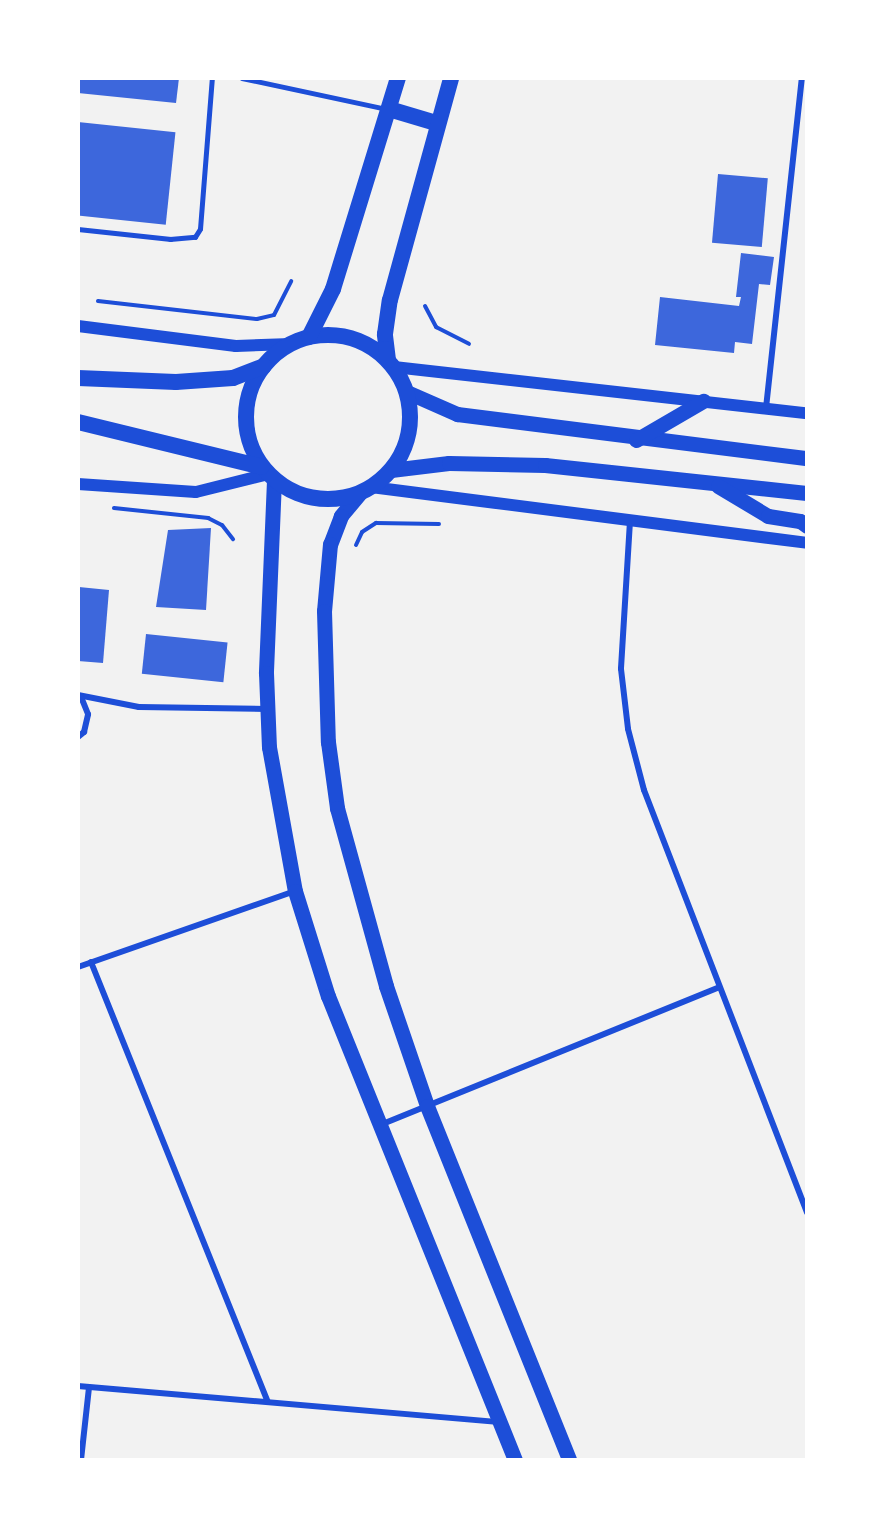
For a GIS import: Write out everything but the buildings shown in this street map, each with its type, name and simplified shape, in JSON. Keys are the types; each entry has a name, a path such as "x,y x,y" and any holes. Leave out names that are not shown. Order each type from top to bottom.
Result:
{"highway":[{"path":"309,337 333,289 398,78"},
{"path":"78,423 268,474 296,493 322,499 365,490 391,471 409,434 407,392 391,364 385,334 390,300 436,123 451,78"},
{"path":"389,109 436,123"},
{"path":"78,378 176,382 233,378 264,366 291,344 309,337 352,338 391,364"},
{"path":"264,366 249,393 246,424 268,474"}],"main road":[{"path":"78,326 236,346 291,344"},
{"path":"391,364 807,413"},
{"path":"407,392 457,414 636,440 807,458"},
{"path":"636,440 703,401"},
{"path":"391,471 449,463 544,465 807,493"},
{"path":"78,484 196,492 268,474 267,709 278,809 295,891 328,996 515,1460"},
{"path":"712,483 768,516 800,521 807,526"},
{"path":"569,1460 427,1106 357,888 338,808 328,742 324,611 330,544 340,516 365,490 807,543"}],"street":[{"path":"766,408 802,78"},
{"path":"630,521 621,669 628,729 644,790 717,988 807,1213"},
{"path":"80,696 139,708 267,709"},
{"path":"78,737 84,732 88,714 80,696"},
{"path":"78,967 295,891"},
{"path":"90,962 268,1402"},
{"path":"380,1125 717,988"},
{"path":"78,1386 500,1422"},
{"path":"81,1460 89,1387"}],"lane":[{"path":"78,229 170,239 195,237 200,229 212,78"},
{"path":"242,78 389,109"}],"path":[{"path":"98,301 257,319 274,315 291,281"},
{"path":"425,306 436,327 469,344"},
{"path":"102,506 208,518 222,525 233,539"},
{"path":"356,545 362,532 376,523 440,524"}]}
